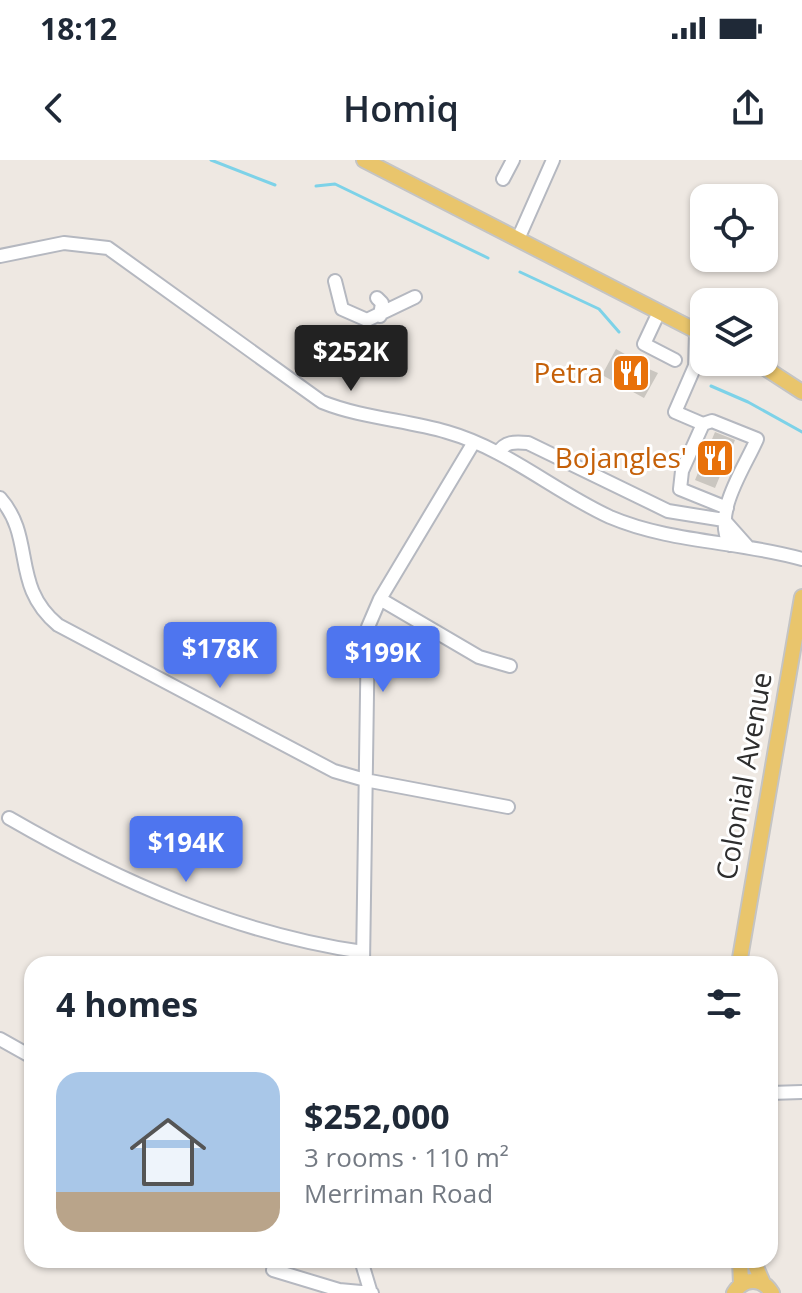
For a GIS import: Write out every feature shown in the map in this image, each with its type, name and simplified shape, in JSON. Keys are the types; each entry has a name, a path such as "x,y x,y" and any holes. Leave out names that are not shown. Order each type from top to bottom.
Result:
{"main road":[{"path":"364,160 690,328"},
{"path":"777,376 802,392"},
{"name":"Colonial Avenue","path":"740,956 756,849 802,597"},
{"path":"736,1291 739,1268"},
{"path":"757,1268 768,1288"},
{"path":"736,1291 752,1280 768,1288"}],"street":[{"path":"503,179 513,160"},
{"path":"518,239 553,160"},
{"path":"0,256 64,243 108,248 322,402 361,415 448,432 474,442 612,517 661,533 802,559"},
{"path":"335,281 337,300 349,314 367,320 415,297"},
{"path":"377,298 382,303 380,316"},
{"path":"659,312 644,344 675,360"},
{"path":"693,376 675,412 703,424 712,421 757,439 725,514 730,545"},
{"path":"703,424 682,471 680,489 725,514 748,547"},
{"path":"363,956 366,639 380,599 474,442"},
{"path":"498,453 502,446 513,442 528,443 668,511 725,514"},
{"path":"0,498 17,527 30,591 42,612 58,625 296,751 365,780 508,807"},
{"path":"380,599 479,657 510,666"},
{"path":"9,818 136,882 232,923 356,956"},
{"path":"0,1039 24,1052"},
{"path":"778,1093 802,1092"},
{"path":"273,1270 339,1290 371,1292 364,1268"}],"building":[{"path":"616,349 630,357 628,360 658,373 644,398 602,375"},
{"name":"Bojangles'","path":"715,432 735,440 715,488 695,480"}],"waterway":[{"path":"211,160 275,185"},
{"path":"316,186 335,184 488,258"},
{"path":"520,272 599,309 619,332"},
{"path":"711,386 748,402 802,432"}],"place":[{"name":"Petra","path":"631,373"},
{"name":"Bojangles'","path":"715,458"}]}
